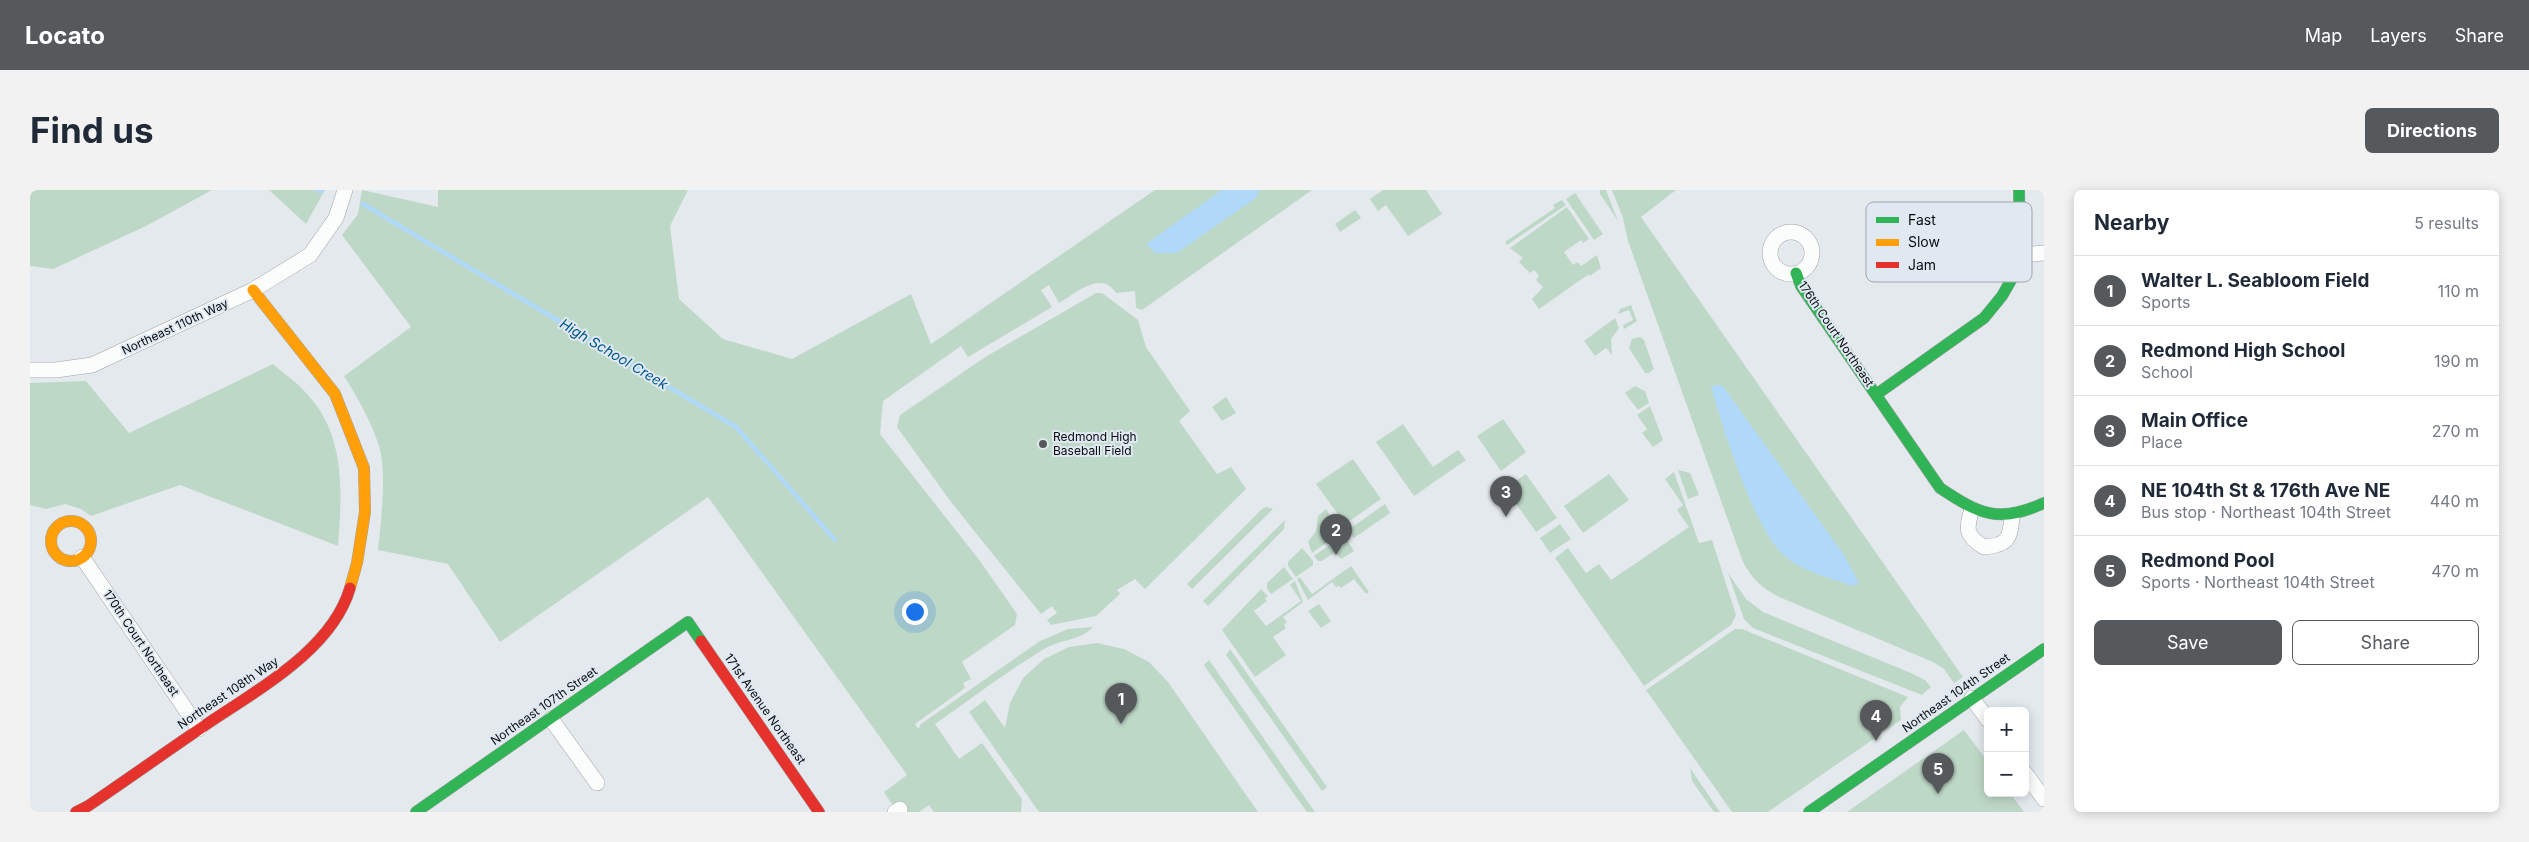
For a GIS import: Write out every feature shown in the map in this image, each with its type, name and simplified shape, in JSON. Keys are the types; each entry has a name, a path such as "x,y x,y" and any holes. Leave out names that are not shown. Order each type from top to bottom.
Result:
{"street":[{"name":"Northeast 110th Way","path":"30,370 56,370 92,365 253,290 310,255 336,218 345,190"},
{"name":"176th Court Northeast","path":"1796,273 1801,286 1940,488 1972,509 1993,516 2012,517"},
{"path":"1877,394 1984,318 2002,296 2010,282"},
{"name":"Northeast 108th Way","path":"76,812 88,806 295,663 334,622 346,601 357,563 365,512 364,468 335,394 253,290"},
{"path":"1972,509 1967,525 1974,541 1984,547 2004,542 2010,534 2012,517 2044,503"},
{"name":"170th Court Northeast","path":"82,558 199,729"},
{"name":"Northeast 107th Street","path":"416,812 688,622"},
{"name":"171st Avenue Northeast","path":"688,622 818,812"},
{"name":"Northeast 104th Street","path":"1809,812 2044,649"},
{"path":"1972,698 1984,714"},
{"path":"551,719 597,783"},
{"path":"2029,779 2044,800"}],"green space":[{"path":"30,190 212,190 146,226 53,269 30,266"},
{"path":"269,190 325,190 306,224"},
{"path":"362,190 438,207 438,190 688,190 670,226 679,299 723,339 792,359 911,294 931,344 1155,190 1312,190 1142,310 1136,308 1135,291 1116,293 1110,286 1096,283 1081,289 1059,303 1049,285 1041,290 1052,307 968,357 961,346 883,401 880,434 980,561 1017,614 1015,625 962,662 971,679 963,683 965,688 915,724 918,729 921,724 1040,641 1068,629 1093,627 1082,635 1044,649 935,724 959,759 982,743 1022,799 1021,812 934,812 929,805 919,812 897,812 884,792 907,775 708,497 500,642 448,564 378,550 383,497 383,469 379,446 359,401 344,376 411,327 342,235 358,214"},
{"path":"1383,190 1426,190 1442,214 1408,236 1386,205 1378,211 1370,199"},
{"path":"1600,190 1606,190 1618,221 1600,194"},
{"path":"1612,190 1676,190 1641,217 1963,677 1954,683 1944,669 1933,662 1779,597 1767,590 1750,573 1743,562 1628,241 1623,218"},
{"path":"1575,193 1603,234 1594,240 1566,199"},
{"path":"1562,200 1566,205 1507,245 1505,242 1555,208 1553,205"},
{"path":"1567,207 1589,239 1583,243 1581,240 1564,252 1573,265 1578,262 1581,266 1597,255 1601,268 1590,276 1589,274 1539,309 1532,299 1543,287 1536,280 1539,276 1534,270 1530,273 1519,262 1523,258 1510,248"},
{"path":"1355,210 1361,218 1340,232 1335,224"},
{"name":"Redmond High Baseball Field","path":"1096,293 1102,293 1138,320 1146,347 1190,411 1179,421 1217,474 1231,467 1246,489 1145,589 1135,579 1117,590 1120,594 1096,616 1051,625 1047,620 1057,613 1052,606 1041,614 951,502 897,427 900,415 987,356"},
{"path":"1631,305 1637,321 1624,329 1623,325 1633,320 1629,310 1618,314 1620,309"},
{"path":"1615,318 1619,328 1611,339 1612,355 1606,348 1595,356 1584,341"},
{"path":"1640,337 1644,340 1654,369 1649,373 1645,373 1629,348 1632,339"},
{"path":"273,364 308,395 320,411 329,429 339,466 338,546 180,485 91,516 81,509 65,504 46,509 30,505 30,383 86,381 129,433"},
{"path":"1635,386 1645,391 1649,403 1638,410 1625,393"},
{"path":"1226,397 1236,413 1222,421 1212,407"},
{"path":"1650,406 1663,440 1653,447 1642,433 1647,429 1637,415"},
{"path":"1503,419 1526,452 1501,471 1477,436"},
{"path":"1403,424 1433,467 1458,450 1466,460 1414,496 1376,442"},
{"path":"1353,459 1381,499 1345,524 1316,484"},
{"path":"1678,470 1690,473 1699,495 1688,499"},
{"path":"1674,472 1699,543 1712,540 1736,615 1731,625 1644,686 1555,558 1568,548 1586,573 1599,564 1611,580 1689,527 1677,510 1683,505 1665,479"},
{"path":"1526,474 1557,518 1536,532 1505,488"},
{"path":"1609,474 1629,500 1583,533 1564,506"},
{"path":"1385,504 1390,513 1354,538 1348,530"},
{"path":"1267,507 1273,509 1192,589 1187,584 1262,509"},
{"path":"1326,509 1338,528 1337,535 1312,553 1308,542 1316,531 1318,516"},
{"path":"1285,520 1284,529 1208,606 1203,601"},
{"path":"1560,524 1571,539 1550,553 1540,538"},
{"path":"1344,535 1354,551 1341,559 1335,552 1322,561 1318,561 1314,556"},
{"path":"1302,548 1313,561 1313,565 1296,577 1288,566 1288,562"},
{"path":"1351,566 1369,592 1366,594 1354,579 1341,588 1339,586 1336,587 1332,582 1308,600 1297,579 1300,577 1312,594"},
{"path":"1284,567 1293,579 1271,594 1267,588 1267,583"},
{"path":"1728,573 1746,599 1763,612 1911,673 1925,680 1931,687 1922,695 1753,628 1744,619"},
{"path":"1295,581 1303,602 1283,617 1287,622 1284,625 1286,628 1273,637 1286,655 1255,677 1222,630 1261,589 1268,596 1265,599 1267,601 1254,611 1266,626 1301,601 1290,585"},
{"path":"1319,604 1331,621 1321,628 1308,611"},
{"path":"1735,629 1742,629 1908,697 1900,707 1901,720 1768,812 1732,812 1646,690"},
{"path":"1097,643 1124,649 1149,662 1168,682 1258,812 1039,812 969,712 985,700 1005,728 1010,703 1023,678 1044,659 1069,647"},
{"path":"1230,649 1327,787 1322,791 1226,655"},
{"path":"1209,660 1315,812 1307,812 1296,797 1204,665"},
{"path":"1964,730 1984,757 1984,797 2013,797 2024,812 1847,812"},
{"path":"1690,768 1720,812 1714,812 1692,781"}],"water":[{"path":"1222,190 1260,190 1256,198 1177,253 1156,253 1146,244"},
{"path":"1722,385 1844,555 1859,583 1852,586 1809,571 1786,557 1774,544 1752,503 1731,451 1711,386"}],"waterway":[{"name":"High School Creek","path":"317,190 322,191"},
{"name":"High School Creek","path":"363,204 736,427 835,540"}],"traffic: fast":[{"path":"2019,190 2019,202"},
{"path":"1796,273 1801,286 1940,488 1966,504 1990,513 2014,513 2044,503"},
{"path":"1877,394 1984,318 2002,296 2010,282"},
{"path":"416,812 688,622 701,641"},
{"path":"1809,812 2044,649"}],"traffic: slow":[{"path":"253,290 335,394 364,468 365,512 357,563 350,588"},
{"path":"71,521 85,527 91,541 85,555 71,561 57,555 51,541 57,527 71,521"}],"traffic: jam":[{"path":"76,812 88,806 290,666 327,631 341,610 350,588"},
{"path":"701,641 819,812"}],"place":[{"name":"Redmond High Baseball Field","path":"1043,444"},
{"name":"Main Office","path":"1506,517"},
{"name":"Redmond High School","path":"1336,555"},
{"name":"Walter L. Seabloom Field","path":"1121,724"},
{"name":"NE 104th St & 176th Ave NE","path":"1876,741"},
{"name":"Redmond Pool","path":"1938,794"}]}
